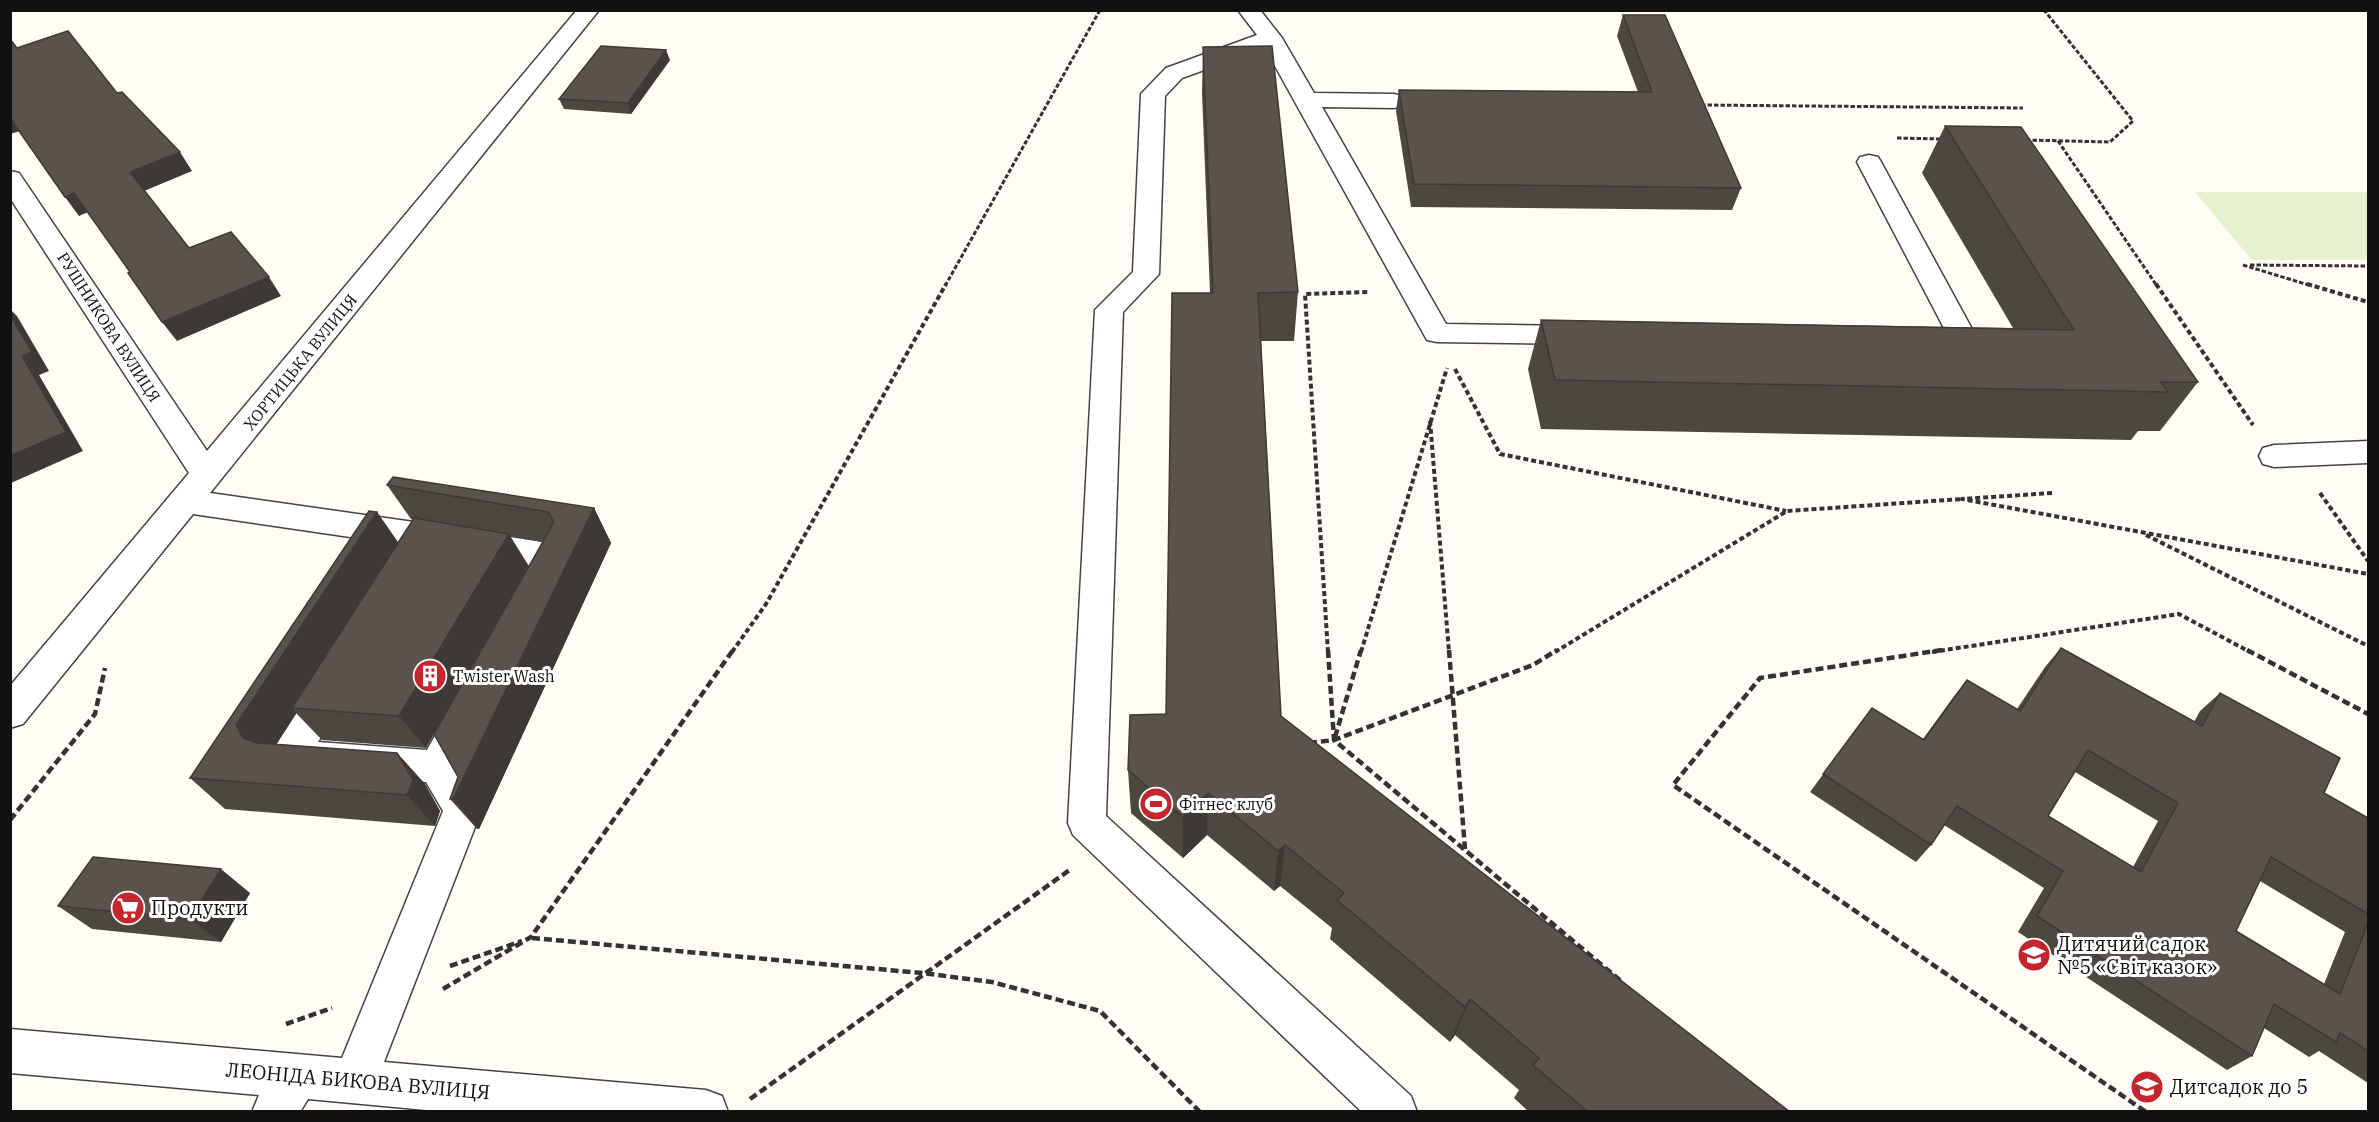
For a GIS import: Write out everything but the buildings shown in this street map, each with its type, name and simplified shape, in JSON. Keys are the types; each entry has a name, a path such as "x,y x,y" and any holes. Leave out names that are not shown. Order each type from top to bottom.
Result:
{"street":[{"name":"ХОРТИЦЬКА ВУЛИЦЯ","path":"10,713 589,10"},
{"path":"1248,10 1271,38 1437,333 1614,335"},
{"path":"1271,38 1173,73 1153,94 1146,274 1109,310 1087,823 1395,1112"},
{"path":"1306,100 1394,101"},
{"path":"1869,162 1964,340 1906,339"},
{"name":"РУШНИКОВА ВУЛИЦЯ","path":"10,178 207,475"},
{"path":"2274,456 2368,452"},
{"path":"185,501 555,557 525,610"},
{"path":"403,576 428,536"},
{"path":"346,666 289,756 437,767"},
{"path":"437,767 484,683"},
{"path":"355,1080 463,810 437,767"},
{"name":"ЛЕОНІДА БИКОВА ВУЛИЦЯ","path":"10,1051 724,1108"},
{"path":"274,1112 298,1075"}],"path":[{"path":"440,991 531,938 766,604 1100,10"},
{"path":"2024,140 2110,142 2133,121 2044,10"},
{"path":"1694,104 2023,108"},
{"path":"1869,162 1898,138 1943,139"},
{"path":"2058,141 2274,456 2307,475 2368,561"},
{"path":"2368,266 2243,265 2368,302"},
{"path":"1412,290 1305,294 1334,740 1630,988"},
{"path":"1334,740 1450,358 1500,454 1786,511 2052,493"},
{"path":"1430,421 1466,850"},
{"path":"1962,499 2368,574"},
{"path":"1300,743 1334,740 1533,665 1786,511"},
{"path":"2140,532 2368,645"},
{"path":"2146,1112 1672,785 1760,678 2179,614 2368,714"},
{"path":"10,820 95,714"},
{"path":"724,1108 1107,843"},
{"path":"443,969 531,938 922,973 992,982 1100,1011 1200,1112"},
{"path":"277,1027 343,1004"}],"green space":[{"path":"2195,192 2368,192 2368,260 2252,260"}],"place":[{"name":"Twister Wash","path":"430,676"},
{"name":"Фітнес клуб","path":"1156,804"},
{"name":"Продукти","path":"128,908"},
{"name":"Дитячий садок №5 «Світ казок»","path":"2034,955"},
{"name":"Дитсадок до 5","path":"2147,1087"}]}
